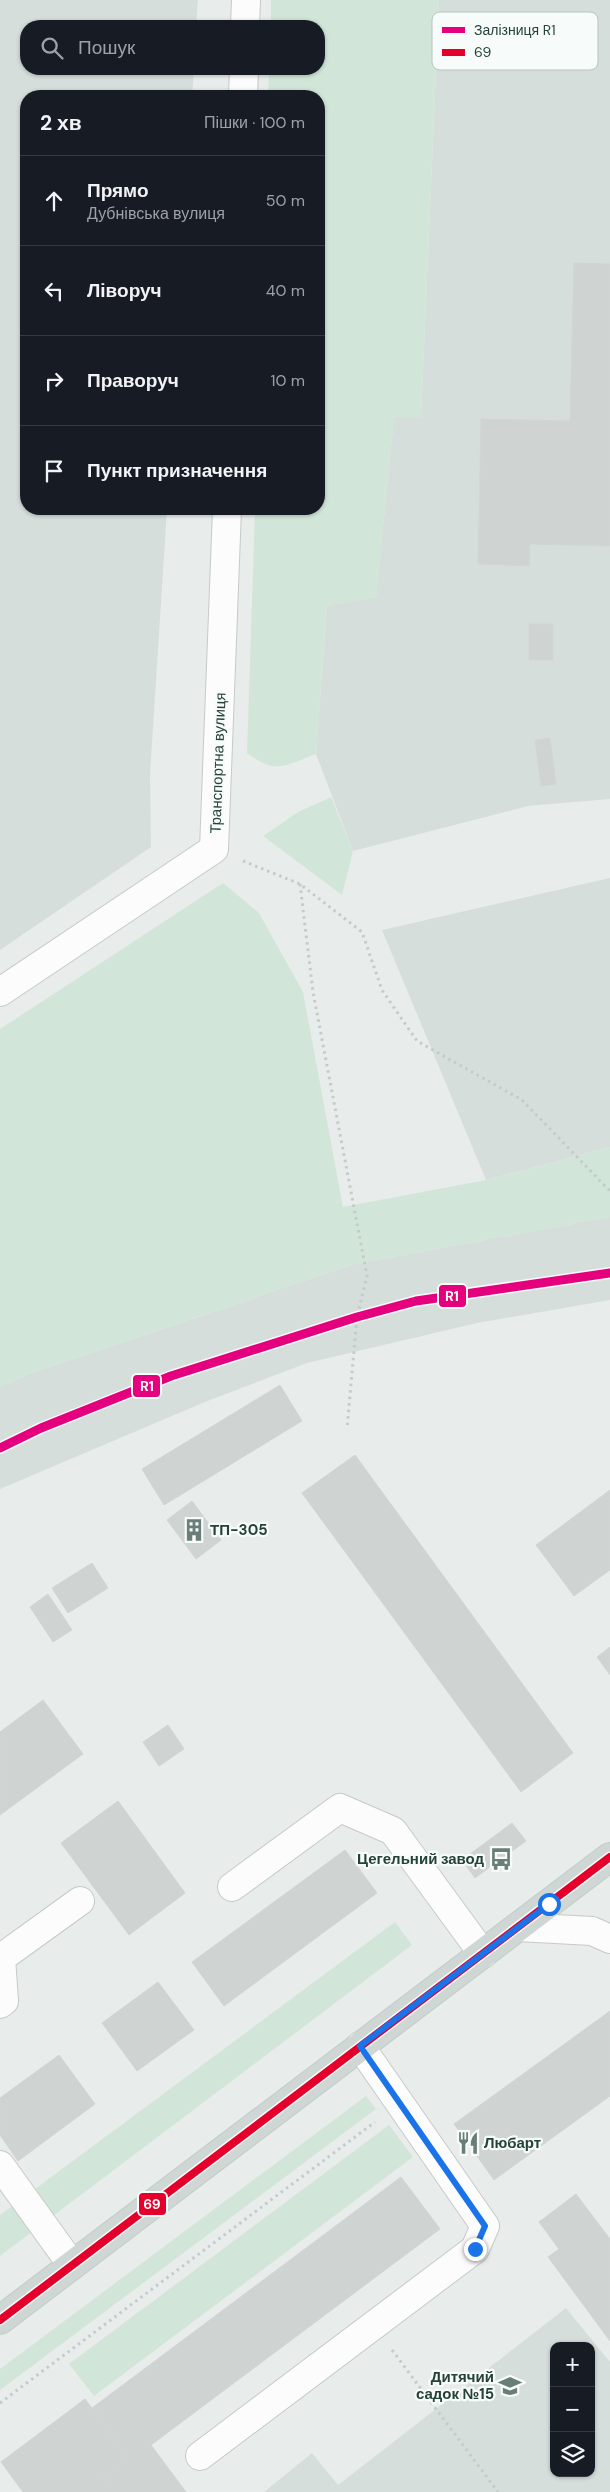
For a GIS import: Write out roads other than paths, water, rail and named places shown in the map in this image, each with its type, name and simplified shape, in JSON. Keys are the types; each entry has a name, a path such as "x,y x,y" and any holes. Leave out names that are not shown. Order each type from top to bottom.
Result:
{"main road":[{"path":"0,2320 610,1857"}],"street":[{"path":"245,20 246,0"},
{"path":"242,90 244,75"},
{"name":"Транспортна вулиця","path":"0,992 214,849 227,515"},
{"path":"232,1887 340,1808 393,1831 483,1954"},
{"path":"0,2004 4,2001 1,1958 80,1901"},
{"path":"518,1927 592,1931 610,1939"},
{"path":"200,2456 475,2249 485,2226 360,2046"},
{"path":"0,2165 72,2265"}],"rail line":[{"name":"R1","path":"0,1448 41,1428 171,1376 357,1317 416,1301 610,1273"}],"place":[{"name":"ТП-305","path":"194,1530"},
{"name":"Цегельний завод","path":"501,1859"},
{"name":"Любарт","path":"468,2143"},
{"name":"Дитячий садок №15","path":"510,2386"}]}
